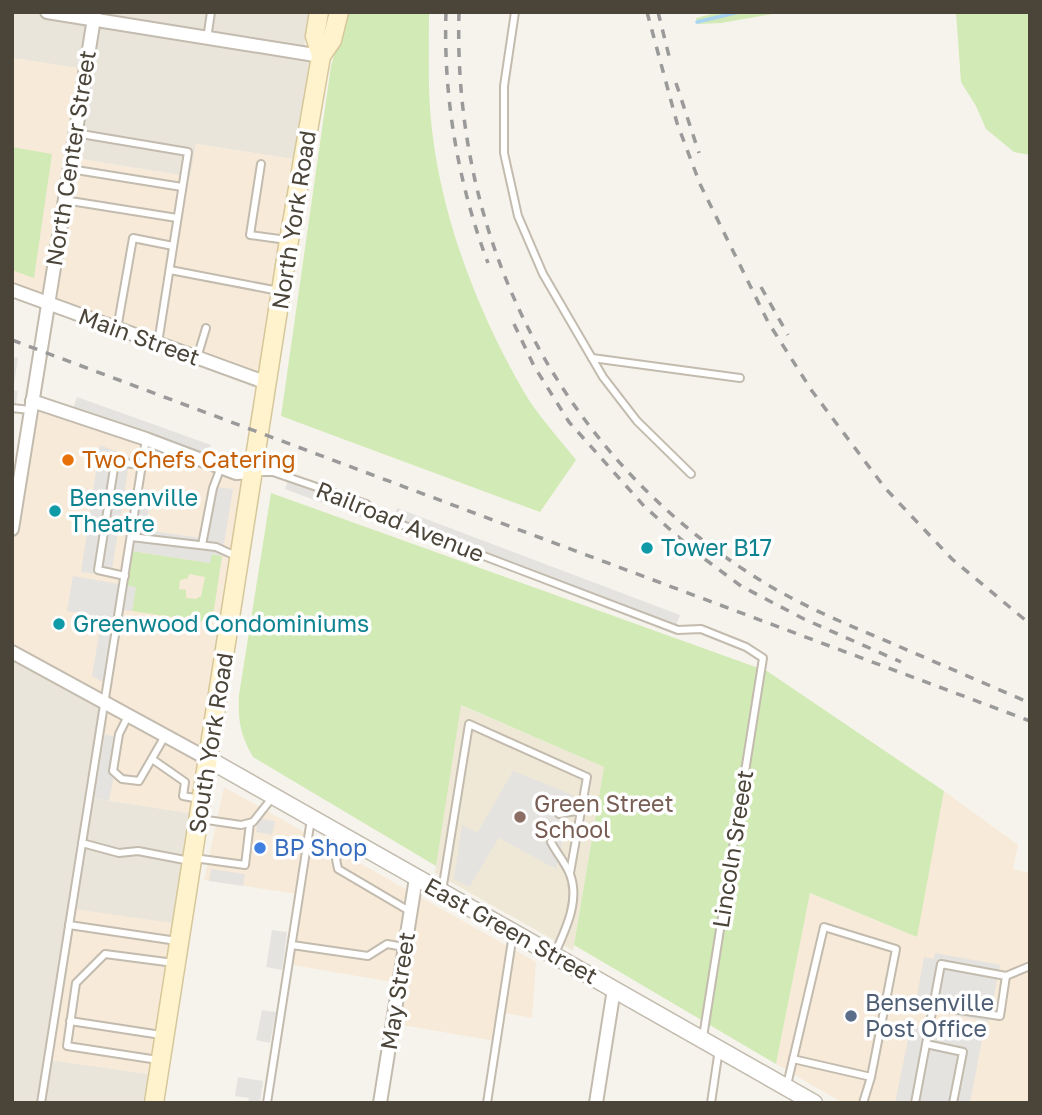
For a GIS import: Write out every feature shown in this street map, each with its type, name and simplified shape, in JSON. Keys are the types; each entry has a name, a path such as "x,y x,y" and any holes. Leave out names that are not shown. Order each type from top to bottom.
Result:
{"main road":[{"name":"North York Road","path":"319,12 315,36 321,56"},
{"name":"North York Road","path":"267,383 321,56 332,40 339,12"},
{"name":"South York Road","path":"154,1103 267,383"}],"street":[{"path":"47,12 94,17 321,56"},
{"name":"North Center Street","path":"12,528 94,17"},
{"name":"Main Street","path":"12,289 267,383"},
{"name":"Railroad Avenue","path":"31,405 146,439 236,473 253,472"},
{"path":"12,652 208,759"},
{"name":"East Green Street","path":"208,759 814,1103"},
{"name":"May Street","path":"380,1103 416,878"},
{"path":"596,1103 614,989"}],"lane":[{"path":"207,38 211,12"},
{"path":"515,12 504,86 504,153 518,216 542,274 603,377 637,421 691,474"},
{"path":"75,133 188,152 158,344"},
{"path":"261,164 250,235 289,240"},
{"path":"69,169 182,187"},
{"path":"64,200 177,218"},
{"path":"117,328 133,238 173,246"},
{"path":"170,270 281,291"},
{"path":"197,358 206,328"},
{"path":"592,358 740,378"},
{"path":"12,408 31,405"},
{"path":"41,1103 146,439"},
{"path":"125,576 97,570 115,462 142,465"},
{"path":"202,545 213,488 221,467"},
{"name":"Railroad Avenue","path":"253,472 272,472 366,504 384,518 678,630 701,629 746,647 763,658"},
{"path":"131,537 216,547 240,558"},
{"name":"Lincoln Sreeet","path":"702,1039 763,658"},
{"path":"128,716 119,734 113,771 122,779 139,781 165,736"},
{"path":"441,893 468,724 587,777 569,873"},
{"path":"152,759 185,782 183,796 202,799"},
{"path":"199,819 241,825 250,823 273,797"},
{"path":"559,814 581,810"},
{"path":"267,1103 311,819"},
{"path":"82,843 120,853 138,851 245,865 250,823"},
{"path":"347,839 337,859 338,869 411,912"},
{"path":"551,842 569,873 573,894 568,925 554,955"},
{"path":"69,925 179,941"},
{"path":"787,1087 824,927 896,949 871,1077 863,1103"},
{"path":"487,1103 513,932"},
{"path":"292,946 368,956 387,944 405,947"},
{"path":"160,1060 67,1046 76,982 105,954 176,963"},
{"path":"915,1103 941,964 1006,976 1030,966"},
{"path":"933,1006 1000,1016 1006,976"},
{"path":"57,1005 72,1007"},
{"path":"70,1021 164,1036"},
{"path":"926,1044 964,1052 953,1103"},
{"path":"711,1103 719,1049"},
{"path":"793,1059 871,1077"}],"shaded area":[{"path":"12,12 310,12 304,48 315,58 299,160 196,144 191,177 69,157 83,69 12,58"},
{"path":"12,58 84,69 69,157 190,177 196,144 299,160 265,380 12,286"},
{"path":"12,357 18,358 13,390 18,391 13,423"},
{"path":"77,397 211,445 205,462 71,414"},
{"path":"35,399 248,482 205,754 12,648 12,551"},
{"path":"100,445 130,457 111,576 81,572"},
{"path":"289,478 369,506 365,519 285,489"},
{"path":"209,486 233,489 222,556 212,554 210,563 132,551 140,492 151,493 146,530 200,538"},
{"path":"397,508 680,615 675,629 392,522"},
{"path":"73,576 136,587 132,611 124,610 112,687 92,676 102,617 67,611"},
{"path":"12,654 106,706 92,798 196,814 179,924 51,1060 156,1075 151,1103 12,1103"},
{"name":"Green Street School","path":"460,705 604,767 573,951 435,873"},
{"path":"106,706 205,760 196,814 92,798"},
{"path":"105,734 121,739 109,801 94,798"},
{"path":"513,771 573,795 556,869 499,838 469,887 454,879 462,825 477,833"},
{"path":"224,787 536,962 532,1018 499,1012 495,1041 391,1023 398,983 287,964 297,894 204,880"},
{"path":"944,791 1018,845 1013,869 1030,873 1030,1103 843,1103 776,1064 810,893 916,937"},
{"path":"258,818 275,821 272,835 256,832"},
{"path":"211,869 245,874 243,886 209,881"},
{"path":"74,909 179,924 156,1075 50,1060"},
{"path":"272,930 287,932 282,970 266,967"},
{"path":"935,953 1000,965 989,1022 915,1007 924,957 934,959"},
{"path":"262,1010 276,1012 270,1043 256,1040"},
{"path":"911,1025 946,1038 949,1028 983,1035 970,1103 895,1103"},
{"path":"238,1077 263,1081 260,1103 248,1103 249,1098 235,1096"}],"green space":[{"path":"346,12 429,12 429,97 434,146 441,183 461,255 490,326 524,392 576,460 540,512 281,416 331,66"},
{"path":"720,12 784,12 721,23 697,24 696,18"},
{"path":"956,12 1030,12 1030,155 1014,152 986,129 961,82"},
{"path":"12,147 52,154 34,278 12,270"},
{"path":"271,493 767,671 944,791 917,937 810,893 776,1064 574,945 604,767 461,705 436,866 253,757 241,728 239,695"},
{"path":"132,551 210,563 211,554 222,556 212,623 132,611 135,588 126,586","holes":["189,574 205,577 201,597 197,599 186,598 186,590 179,589 180,580 188,578"]}],"waterway":[{"path":"697,22 739,12"}],"railway":[{"path":"446,12 447,76 455,139 468,202 488,263"},
{"path":"459,12 462,98 475,181 499,261 533,337 576,408 628,472 690,530 776,590 845,623 1030,703"},
{"path":"647,12 677,123 700,184 768,322 812,391 885,488 952,559 1030,624"},
{"path":"658,12 670,60"},
{"path":"676,83 699,153"},
{"path":"761,287 788,335"},
{"path":"514,324 534,366 569,422 644,506 694,551 741,586 804,619 901,662"},
{"path":"12,340 1030,721"}],"place":[{"name":"Two Chefs Catering","path":"68,460"},
{"name":"Bensenville Theatre","path":"55,511"},
{"name":"Tower B17","path":"647,548"},
{"name":"Greenwood Condominiums","path":"59,624"},
{"name":"Green Street School","path":"520,817"},
{"name":"BP Shop","path":"260,848"},
{"name":"Bensenville Post Office","path":"851,1016"}]}
